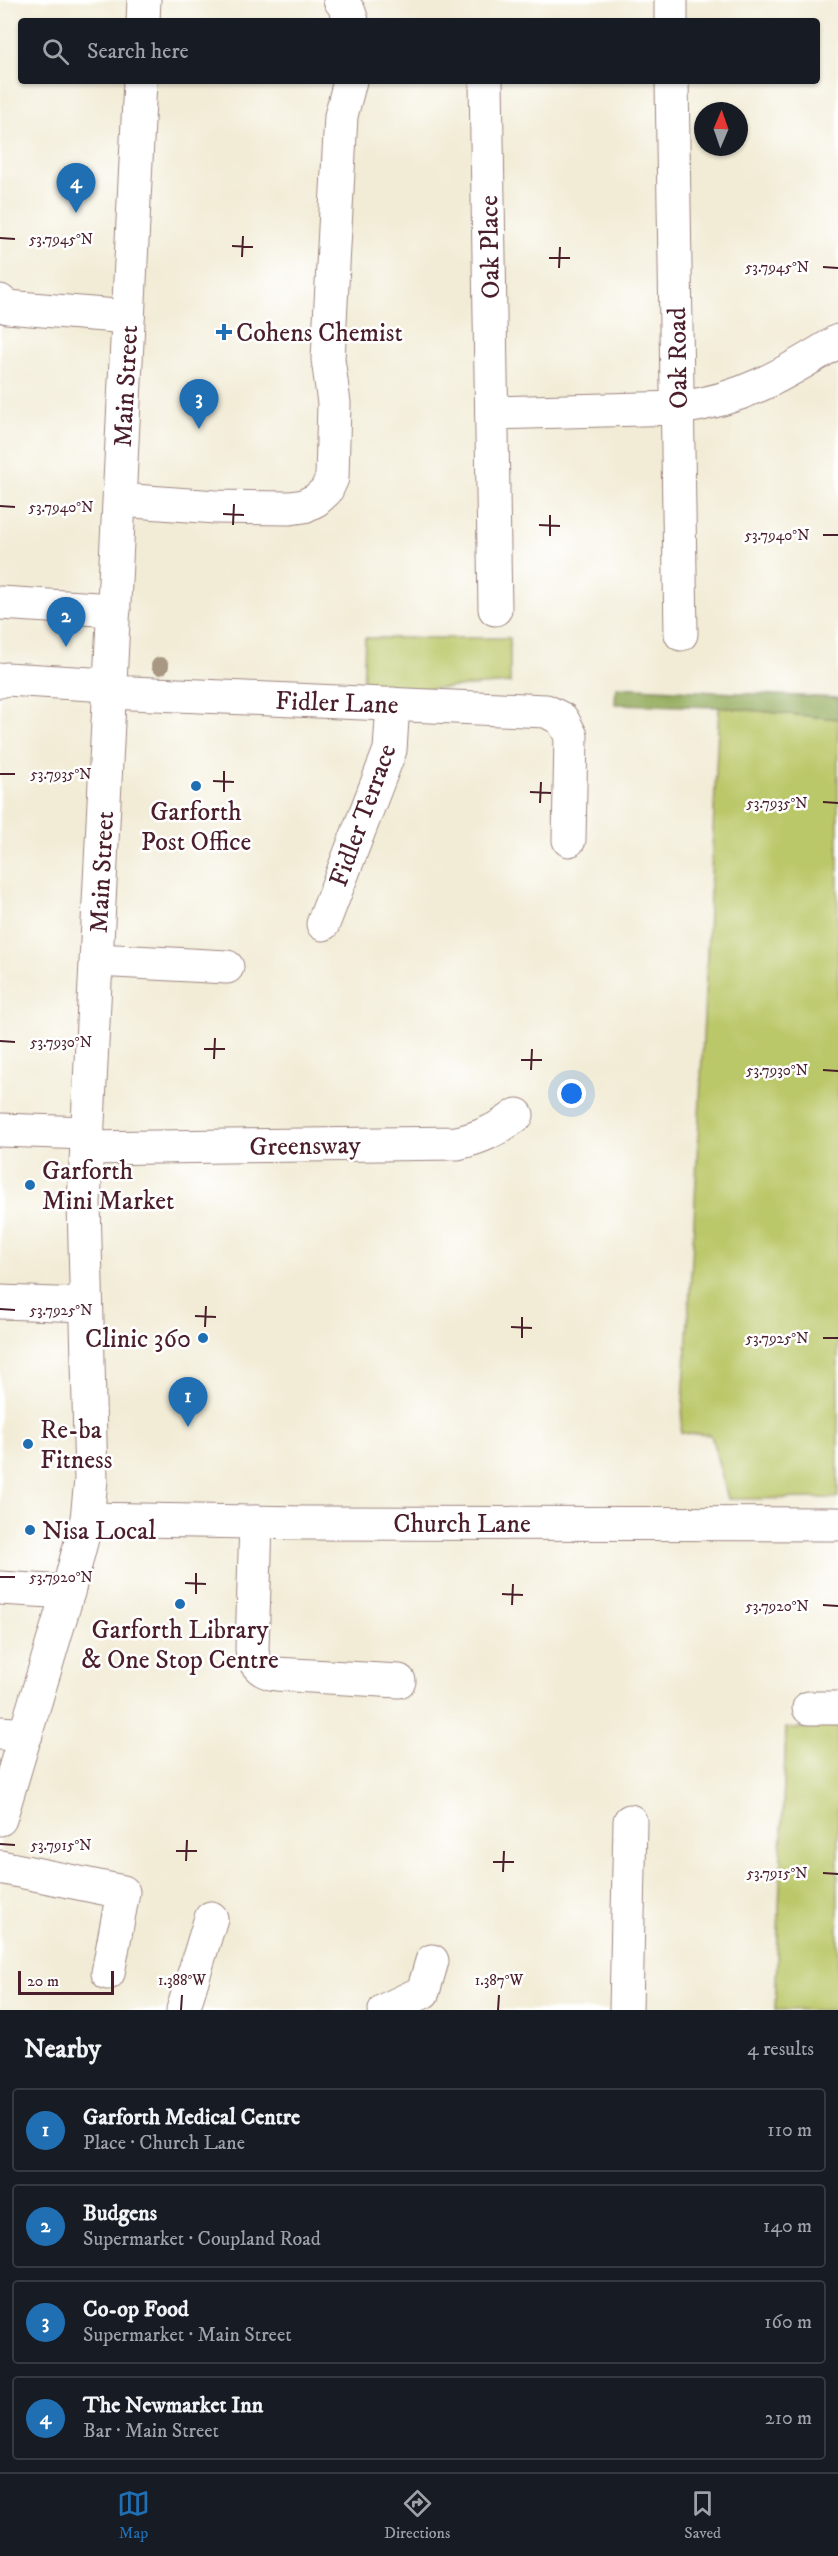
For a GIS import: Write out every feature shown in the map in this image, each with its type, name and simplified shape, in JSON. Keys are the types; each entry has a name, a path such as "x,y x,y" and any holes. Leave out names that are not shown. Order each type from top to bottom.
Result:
{"street":[{"path":"143,18 144,0"},
{"path":"340,0 351,18"},
{"path":"670,0 671,18"},
{"name":"Main Street","path":"0,1819 13,1734 68,1592 87,1519 91,1480 85,1305 87,1141 140,84"},
{"path":"120,500 216,507 290,508 304,507 316,501 326,491 332,478 334,403 328,359 341,117 349,84"},
{"name":"Oak Place","path":"486,84 495,609"},
{"name":"Oak Road","path":"672,84 681,634"},
{"path":"0,301 7,307 128,317"},
{"path":"492,413 679,408 723,400 786,374 838,341"},
{"path":"0,603 114,610"},
{"name":"Fidler Lane","path":"0,681 6,679 109,689 393,705 546,711 562,720 571,736 569,840"},
{"name":"Fidler Terrace","path":"323,924 390,750 393,705"},
{"path":"97,960 227,967"},
{"name":"Greensway","path":"0,1130 87,1141 457,1143 479,1138 499,1128 517,1115"},
{"path":"0,1302 85,1305"},
{"name":"Church Lane","path":"87,1519 256,1522 838,1524"},
{"path":"256,1522 252,1649 256,1664 261,1669 276,1674 399,1681"},
{"path":"0,1588 68,1592"},
{"path":"626,2010 630,1821"},
{"path":"0,1867 123,1892 108,1973"},
{"path":"183,2010 211,1918"},
{"path":"385,2010 423,1992 432,1961"}],"green space":[{"path":"365,638 510,638 510,683 416,690 363,689"},
{"path":"616,687 838,698 838,719 719,707 615,704"},
{"path":"719,707 838,719 838,1498 728,1499 711,1435 681,1433 693,1242"},
{"path":"838,1719 838,2010 775,2010 786,1728 811,1728"}],"place":[{"name":"The Newmarket Inn","path":"76,213"},
{"name":"Cohens Chemist","path":"224,332"},
{"name":"Co-op Food","path":"199,429"},
{"name":"Budgens","path":"66,647"},
{"name":"Garforth Post Office","path":"196,786"},
{"name":"Garforth Mini Market","path":"30,1185"},
{"name":"Clinic 360","path":"203,1338"},
{"name":"Garforth Medical Centre","path":"188,1427"},
{"name":"Re-ba Fitness","path":"28,1444"},
{"name":"Nisa Local","path":"30,1530"},
{"name":"Garforth Library & One Stop Centre","path":"180,1604"}]}
